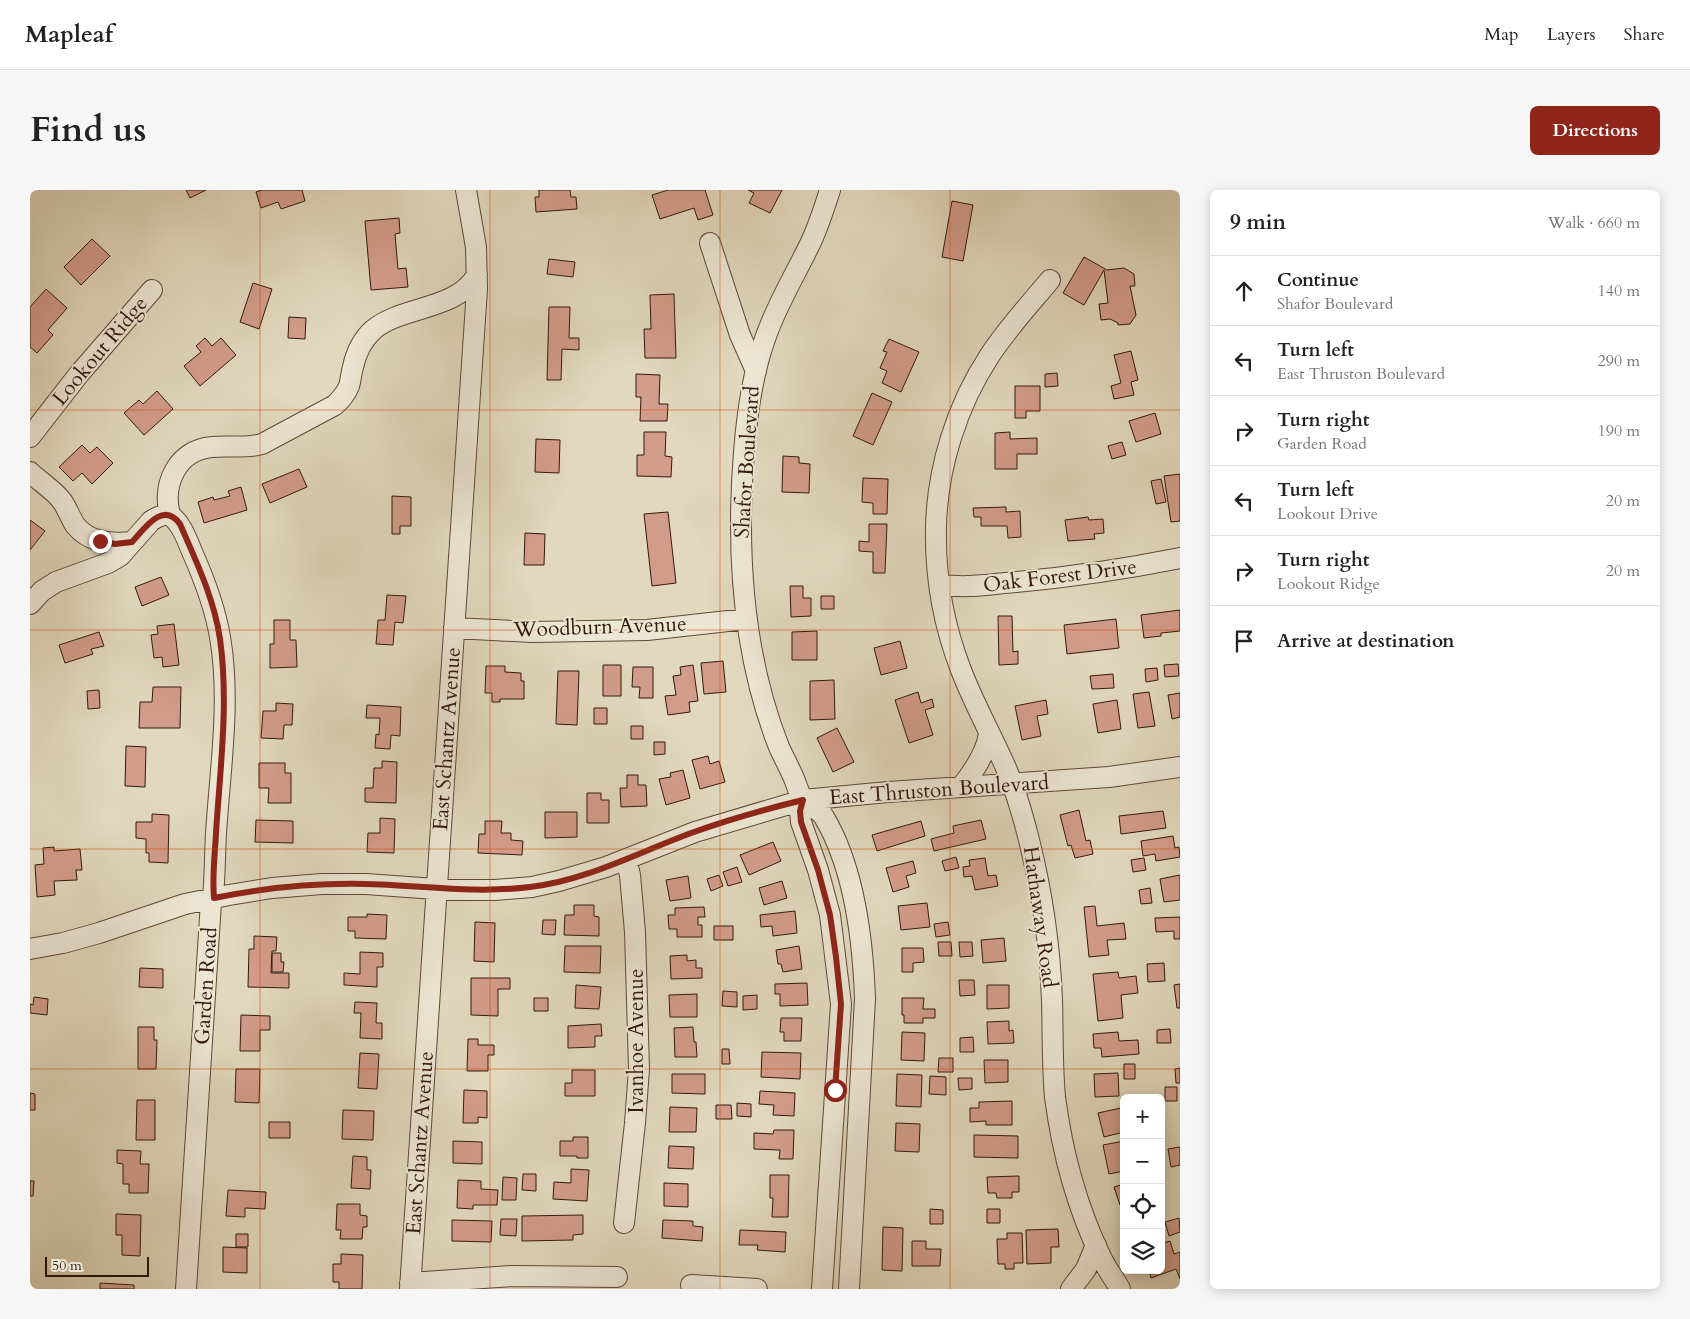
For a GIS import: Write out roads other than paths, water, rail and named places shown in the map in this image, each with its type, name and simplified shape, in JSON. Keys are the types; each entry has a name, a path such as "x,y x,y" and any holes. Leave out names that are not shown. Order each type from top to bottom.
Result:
{"street":[{"name":"East Schantz Avenue","path":"410,1286 477,275 476,247 466,190"},
{"name":"Shafor Boulevard","path":"830,190 823,214 810,245 774,313 764,340 756,371 747,412 740,496 740,543 746,619 753,663 764,704 780,749 803,800 818,809 828,825 845,869 858,917 864,961 865,999 849,1289"},
{"path":"710,243 740,335 756,371"},
{"path":"30,604 42,591 56,582 108,563 120,556 151,521 166,514 170,515 168,488 174,472 190,454 203,448 239,448 262,444 335,405 350,385 357,353 365,338 386,322 460,293 471,284 477,275"},
{"name":"Hathaway Road","path":"1050,280 1007,332 990,356 973,385 951,437 940,487 936,528 939,584 949,633 962,671 1013,784 1029,839 1041,896 1049,951 1052,1001 1052,1055 1062,1137 1071,1175 1096,1245 1101,1258 1120,1289"},
{"name":"Lookout Ridge","path":"30,437 79,374 152,290"},
{"path":"30,472 54,492 77,527 86,535 100,541 115,544 132,542"},
{"name":"Garden Road","path":"170,515 180,524 203,576 213,606 220,637 224,669 224,709 214,898 211,902 186,1289"},
{"name":"Oak Forest Drive","path":"939,584 960,587 1054,578 1102,572 1180,558"},
{"name":"Woodburn Avenue","path":"454,628 532,632 647,630 746,619"},
{"path":"961,787 980,759 989,734"},
{"name":"East Thruston Boulevard","path":"30,949 90,936 174,907 272,888 322,884 366,884 495,890 532,887 606,867 695,832 803,800 1109,777 1180,767"},
{"name":"Shafor Boulevard","path":"803,800 800,811 801,822 818,870 830,915 841,1004 822,1289"},
{"name":"Ivanhoe Avenue","path":"624,1223 632,1160 639,1069 635,932 630,874 626,859"},
{"path":"838,1051 863,1052"},
{"path":"1071,1289 1086,1268 1096,1245"},
{"path":"410,1286 446,1285 512,1276 617,1277"},
{"path":"691,1285 757,1289"}]}
